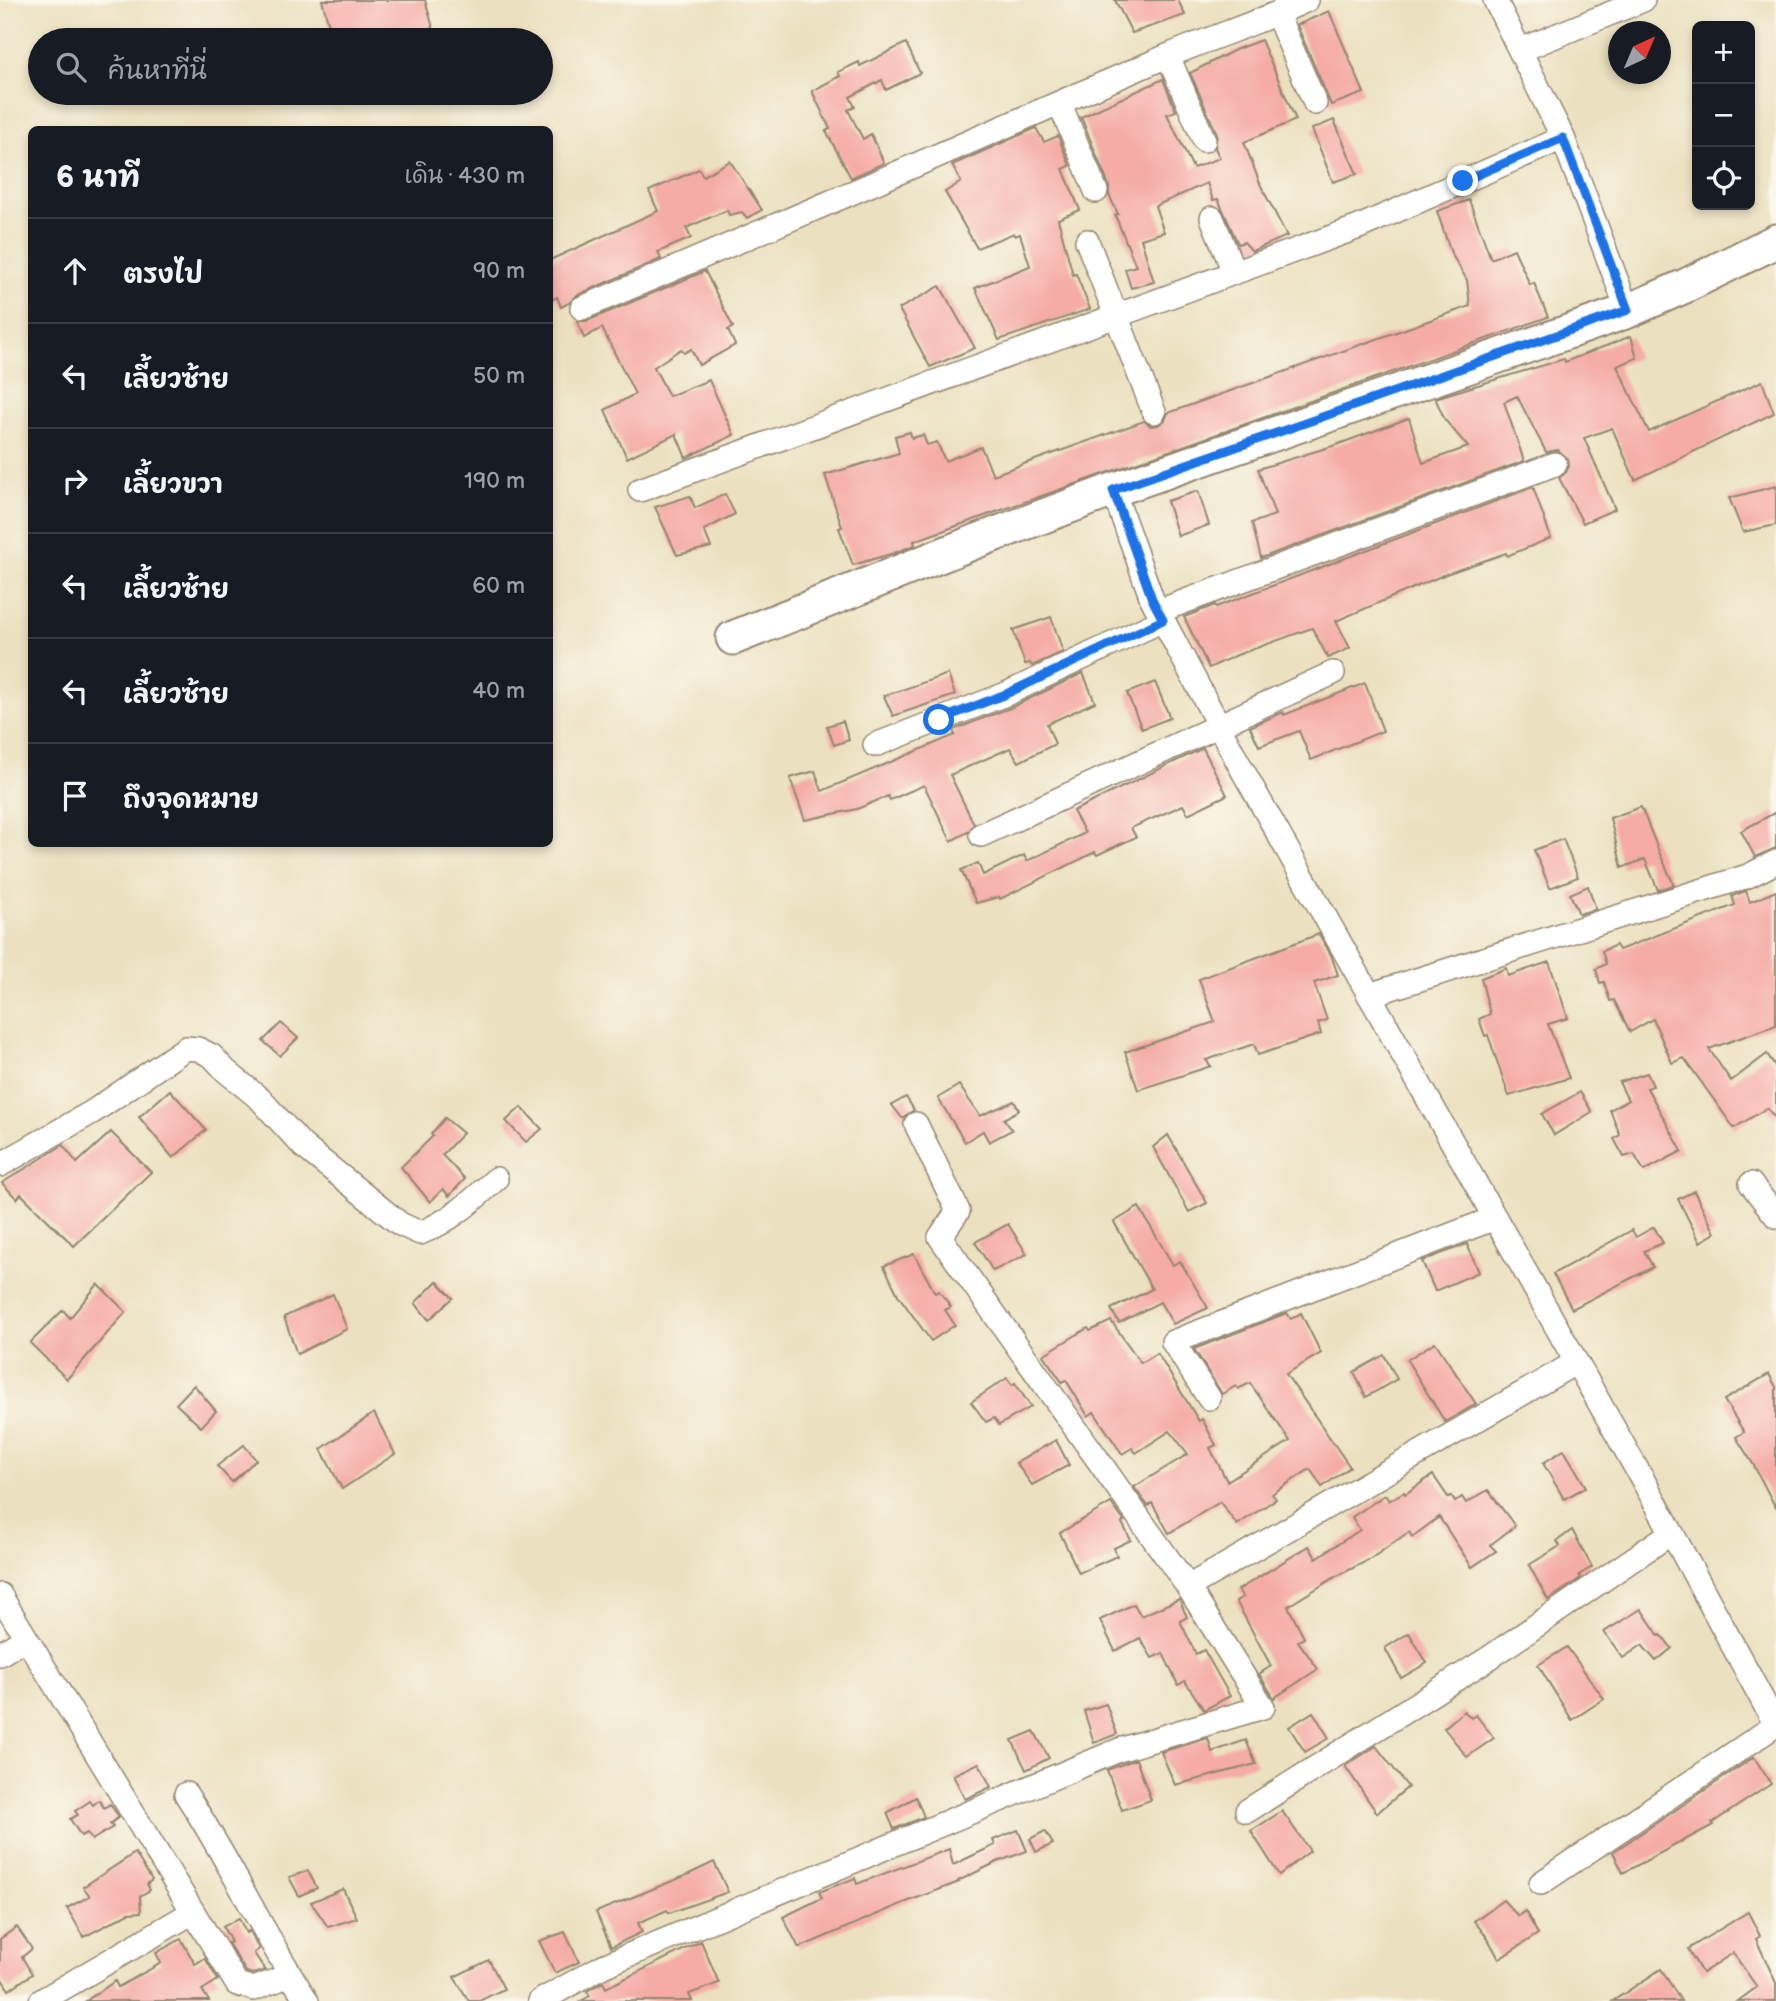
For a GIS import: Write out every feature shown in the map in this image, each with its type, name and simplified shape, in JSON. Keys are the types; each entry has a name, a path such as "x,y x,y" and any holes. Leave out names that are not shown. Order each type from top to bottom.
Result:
{"street":[{"path":"582,308 1168,56 1277,15 1307,0"},
{"path":"1495,0 1563,138 1628,310"},
{"path":"1521,50 1643,0"},
{"path":"1277,15 1315,103"},
{"path":"1168,56 1204,140"},
{"path":"1060,104 1096,191"},
{"path":"640,490 1359,227 1563,138"},
{"path":"1212,218 1234,272"},
{"path":"1087,241 1154,412"},
{"path":"733,638 1113,490 1628,310 1685,286 1776,241"},
{"path":"875,746 1006,694 1161,616 1555,464"},
{"path":"1113,490 1161,616 1776,1725 1541,1883"},
{"path":"981,835 1333,673"},
{"path":"1369,995 1748,876 1776,862"},
{"path":"0,1165 94,1111 186,1048 198,1049 212,1056 260,1100 303,1146 400,1224 420,1233 437,1227 463,1210 496,1179"},
{"path":"540,2001 603,1966 1119,1750 1263,1707 1188,1587 940,1237 958,1211 916,1124"},
{"path":"1751,1184 1776,1216"},
{"path":"1209,1398 1173,1342 1495,1218"},
{"path":"1188,1587 1576,1363"},
{"path":"1247,1811 1489,1658 1671,1533"},
{"path":"0,1595 237,1984 254,1989 290,1975"},
{"path":"0,1654 26,1638"},
{"path":"186,1794 217,1841 307,2001"},
{"path":"41,2001 193,1912"}],"building":[{"path":"322,0 425,0 433,28 330,28"},
{"path":"1115,0 1178,0 1185,15 1132,33"},
{"path":"1329,11 1364,93 1331,105 1297,25"},
{"path":"1261,40 1296,120 1244,142 1261,186 1287,236 1252,251 1244,242 1238,244 1218,199 1213,200 1207,183 1155,206 1164,232 1141,239 1154,282 1131,288 1125,269 1136,266 1115,215 1118,214 1109,195 1109,186 1081,117 1163,79 1176,111 1167,114 1193,168 1220,158 1215,148 1217,134 1190,73"},
{"path":"906,43 920,73 886,90 882,80 850,97 855,107 848,110 863,139 871,134 884,163 851,178 826,131 830,129 812,91 840,76 838,72 859,62 860,66"},
{"path":"1334,120 1357,174 1333,182 1312,129"},
{"path":"1036,128 1044,142 1058,136 1070,166 1063,169 1080,210 1058,219 1073,275 1076,274 1090,309 999,340 975,288 1030,266 1020,234 1015,236 1014,233 977,248 945,192 961,182 952,165"},
{"path":"730,161 762,210 747,218 742,212 729,215 727,210 686,228 691,238 658,252 661,259 577,295 561,307 557,297 553,299 553,259 658,211 649,191 699,169 703,176"},
{"path":"1469,200 1491,259 1514,249 1530,285 1534,283 1548,317 914,541 915,545 894,553 853,565 839,528 842,527 825,475 899,453 895,436 910,432 912,438 923,435 927,445 937,442 945,461 981,447 993,475 1144,421 1151,426 1158,425 1165,420 1168,413 1470,306 1467,280 1451,253 1437,211"},
{"path":"705,271 733,327 728,330 735,345 699,365 691,349 684,353 681,349 654,367 669,396 709,380 734,435 686,458 676,434 627,458 605,410 635,394 602,328 584,338 577,321 587,321"},
{"path":"940,286 975,348 930,367 899,309"},
{"path":"1631,336 1637,358 1617,366 1649,432 1762,381 1774,413 1635,480 1612,428 1584,438 1615,509 1583,523 1559,478 1569,466 1568,459 1558,450 1546,452 1517,396 1504,402 1524,461 1261,558 1252,523 1275,515 1258,469 1336,445 1409,418 1423,463 1468,447 1445,420 1435,398 1564,359 1565,362"},
{"path":"1776,486 1776,525 1743,532 1729,498"},
{"path":"1533,487 1551,538 1507,556 1506,553 1446,574 1336,621 1350,648 1328,658 1312,628 1209,668 1184,617 1215,605 1216,607"},
{"path":"1198,491 1209,525 1178,536 1167,501"},
{"path":"725,494 735,514 704,530 711,547 677,555 655,507 690,496 695,508"},
{"path":"1051,617 1063,652 1032,666 1030,663 1025,664 1013,630"},
{"path":"1083,673 1095,702 1047,724 1055,744 1019,762 1010,748 950,775 974,824 968,832 951,841 924,785 890,800 888,796 857,809 805,820 790,778 815,771 822,791 955,735 953,730 1012,707"},
{"path":"948,674 955,695 893,716 884,696"},
{"path":"1155,682 1170,718 1142,729 1127,693"},
{"path":"1365,683 1383,731 1311,760 1299,731 1259,746 1250,727 1283,712 1284,715"},
{"path":"843,721 849,740 834,745 827,726"},
{"path":"1203,748 1227,795 1188,814 1183,805 1131,828 1136,837 1097,855 1095,852 1000,899 999,897 976,903 961,870 978,863 983,875 1024,855 1027,861 1085,833 1073,811"},
{"path":"1641,807 1674,885 1658,890 1645,859 1622,868 1610,818"},
{"path":"1776,812 1776,848 1755,857 1741,831"},
{"path":"1563,839 1578,877 1550,888 1534,850"},
{"path":"1588,886 1596,909 1579,914 1570,894"},
{"path":"1746,891 1750,902 1776,891 1776,1025 1709,1049 1731,1081 1767,1054 1776,1067 1776,1119 1767,1108 1734,1128 1684,1058 1672,1063 1653,1019 1630,1032 1614,1000 1610,1001 1604,982 1600,983 1596,969 1606,964 1602,951 1616,945 1619,950 1735,905 1732,896"},
{"path":"1319,934 1338,975 1314,983 1327,1020 1318,1023 1321,1034 1258,1055 1254,1044 1206,1060 1211,1066 1138,1090 1125,1052 1215,1022 1199,979"},
{"path":"1549,962 1568,1018 1548,1024 1569,1078 1509,1096 1488,1035 1485,1036 1479,1019 1490,1014 1481,978 1506,968 1508,976"},
{"path":"281,1023 298,1038 280,1056 263,1041"},
{"path":"1647,1073 1653,1086 1647,1088 1682,1151 1644,1171 1634,1154 1624,1157 1614,1139 1620,1135 1610,1110 1628,1100 1619,1082"},
{"path":"959,1085 980,1116 1014,1101 1019,1110 1004,1119 1012,1130 989,1142 983,1131 965,1142 938,1098"},
{"path":"170,1090 206,1130 173,1158 139,1117"},
{"path":"1580,1092 1592,1112 1554,1135 1542,1114"},
{"path":"906,1097 914,1110 902,1118 892,1105"},
{"path":"521,1107 542,1129 526,1142 506,1121"},
{"path":"445,1118 463,1133 442,1155 465,1179 449,1196 443,1189 430,1202 401,1167 433,1136 431,1134"},
{"path":"111,1132 151,1172 74,1246 21,1194 17,1199 2,1183 63,1145 77,1163"},
{"path":"1168,1135 1207,1203 1189,1212 1153,1147"},
{"path":"1694,1191 1715,1233 1700,1242 1678,1199"},
{"path":"1139,1207 1173,1265 1180,1261 1208,1308 1173,1324 1160,1302 1119,1323 1111,1309 1152,1289 1114,1222"},
{"path":"1008,1224 1027,1254 993,1271 975,1242"},
{"path":"1654,1227 1663,1243 1644,1251 1653,1267 1572,1309 1553,1274 1632,1230 1636,1237"},
{"path":"1467,1244 1479,1272 1435,1291 1422,1261"},
{"path":"914,1254 935,1293 939,1291 951,1307 945,1310 955,1325 931,1341 898,1295 884,1266"},
{"path":"437,1281 453,1298 429,1320 415,1303"},
{"path":"98,1284 126,1312 67,1379 30,1343 63,1310 70,1318"},
{"path":"333,1294 347,1329 297,1354 284,1317"},
{"path":"1287,1313 1291,1319 1301,1313 1321,1353 1286,1374 1350,1467 1322,1487 1310,1469 1272,1494 1276,1499 1237,1525 1220,1502 1169,1533 1152,1503 1148,1506 1134,1487 1188,1454 1170,1431 1136,1453 1132,1448 1122,1454 1094,1412 1088,1416 1066,1380 1062,1382 1043,1355 1088,1328 1090,1331 1111,1321 1141,1363 1157,1353 1199,1421 1202,1419 1216,1445 1210,1448 1227,1481 1290,1441 1250,1383 1238,1389 1236,1386 1222,1394 1194,1349"},
{"path":"1435,1342 1476,1404 1445,1422 1407,1360"},
{"path":"1384,1355 1397,1379 1366,1397 1354,1372"},
{"path":"1769,1374 1776,1387 1776,1508 1736,1437 1744,1432 1724,1400"},
{"path":"1007,1378 1012,1385 1015,1383 1031,1407 999,1425 994,1418 986,1422 971,1402"},
{"path":"194,1385 216,1411 201,1427 176,1404"},
{"path":"374,1413 395,1454 342,1489 321,1449"},
{"path":"1056,1440 1069,1465 1032,1485 1016,1463"},
{"path":"244,1445 256,1460 232,1482 217,1466"},
{"path":"1564,1450 1586,1487 1564,1499 1543,1463"},
{"path":"1433,1475 1448,1497 1451,1496 1455,1502 1462,1497 1466,1503 1488,1490 1515,1526 1490,1545 1496,1551 1472,1567 1439,1517 1412,1537 1409,1532 1369,1560 1288,1606 1304,1638 1298,1641 1318,1669 1274,1698 1259,1674 1271,1666 1236,1601 1243,1597 1238,1590 1309,1546 1316,1558 1360,1530 1352,1517 1385,1495 1389,1501 1404,1492 1405,1494"},
{"path":"1111,1503 1124,1521 1122,1523 1131,1540 1114,1548 1117,1556 1079,1573 1060,1533"},
{"path":"1572,1530 1592,1567 1579,1575 1581,1578 1548,1600 1529,1565 1560,1546 1557,1541"},
{"path":"1179,1599 1187,1617 1180,1621 1196,1654 1204,1650 1230,1696 1204,1710 1185,1681 1178,1685 1163,1653 1152,1658 1140,1638 1115,1651 1100,1620 1134,1604 1141,1616"},
{"path":"1641,1609 1659,1636 1672,1648 1656,1661 1642,1645 1623,1658 1604,1632"},
{"path":"1409,1633 1427,1663 1401,1678 1385,1648"},
{"path":"1567,1647 1604,1699 1572,1720 1538,1665"},
{"path":"1106,1704 1117,1734 1094,1743 1084,1711"},
{"path":"1464,1711 1471,1718 1476,1715 1494,1738 1467,1757 1444,1728"},
{"path":"1313,1712 1329,1738 1305,1752 1289,1727"},
{"path":"1034,1731 1049,1758 1026,1770 1012,1740"},
{"path":"1208,1738 1212,1752 1246,1740 1256,1764 1175,1785 1161,1752"},
{"path":"1376,1746 1408,1787 1377,1813 1345,1766"},
{"path":"1754,1757 1771,1784 1712,1823 1713,1825 1623,1873 1613,1852"},
{"path":"1136,1759 1151,1800 1122,1810 1107,1770"},
{"path":"979,1763 991,1787 965,1799 953,1775"},
{"path":"916,1797 924,1817 894,1829 887,1813"},
{"path":"99,1800 104,1808 110,1804 119,1817 110,1824 113,1827 92,1840 87,1833 81,1836 70,1819 78,1815 75,1811 90,1801 93,1805"},
{"path":"1282,1811 1310,1851 1279,1875 1251,1831"},
{"path":"1018,1830 1027,1851 799,1948 783,1917 822,1898 819,1892 855,1878 857,1884 949,1849 953,1865 995,1845 993,1840"},
{"path":"1045,1831 1053,1844 1036,1852 1030,1839"},
{"path":"135,1853 152,1880 147,1884 150,1890 140,1896 141,1912 129,1913 84,1937 67,1908 90,1896 83,1887"},
{"path":"714,1862 728,1892 669,1913 667,1910 638,1923 642,1932 611,1947 596,1912"},
{"path":"308,1871 317,1888 299,1896 289,1877"},
{"path":"343,1889 357,1918 328,1927 311,1902"},
{"path":"1503,1900 1518,1916 1525,1911 1538,1934 1499,1959 1474,1921"},
{"path":"1748,1912 1760,1936 1756,1939 1776,1983 1776,2001 1738,2001 1757,1987 1733,1953 1702,1973 1688,1949"},
{"path":"239,1918 246,1933 249,1931 259,1949 254,1953 265,1970 253,1974 246,1972 228,1943 231,1942 223,1927"},
{"path":"17,1927 32,1949 22,1957 32,1974 9,1990 0,1976 0,1939"},
{"path":"565,1932 579,1962 555,1973 539,1941"},
{"path":"181,1939 195,1964 205,1958 218,1980 202,1990 209,2001 86,2001 115,1981 118,1987 161,1963 156,1953"},
{"path":"701,1941 719,1983 689,1994 692,2001 581,2001 590,1996 587,1991 603,1982 606,1988"},
{"path":"489,1960 504,1989 479,2001 469,2001 454,1977"},
{"path":"1661,1969 1681,2001 1613,2001"}],"route":[{"path":"939,720 1006,694 1163,620 1152,599 1113,490 1628,310 1563,138 1463,181"}]}
